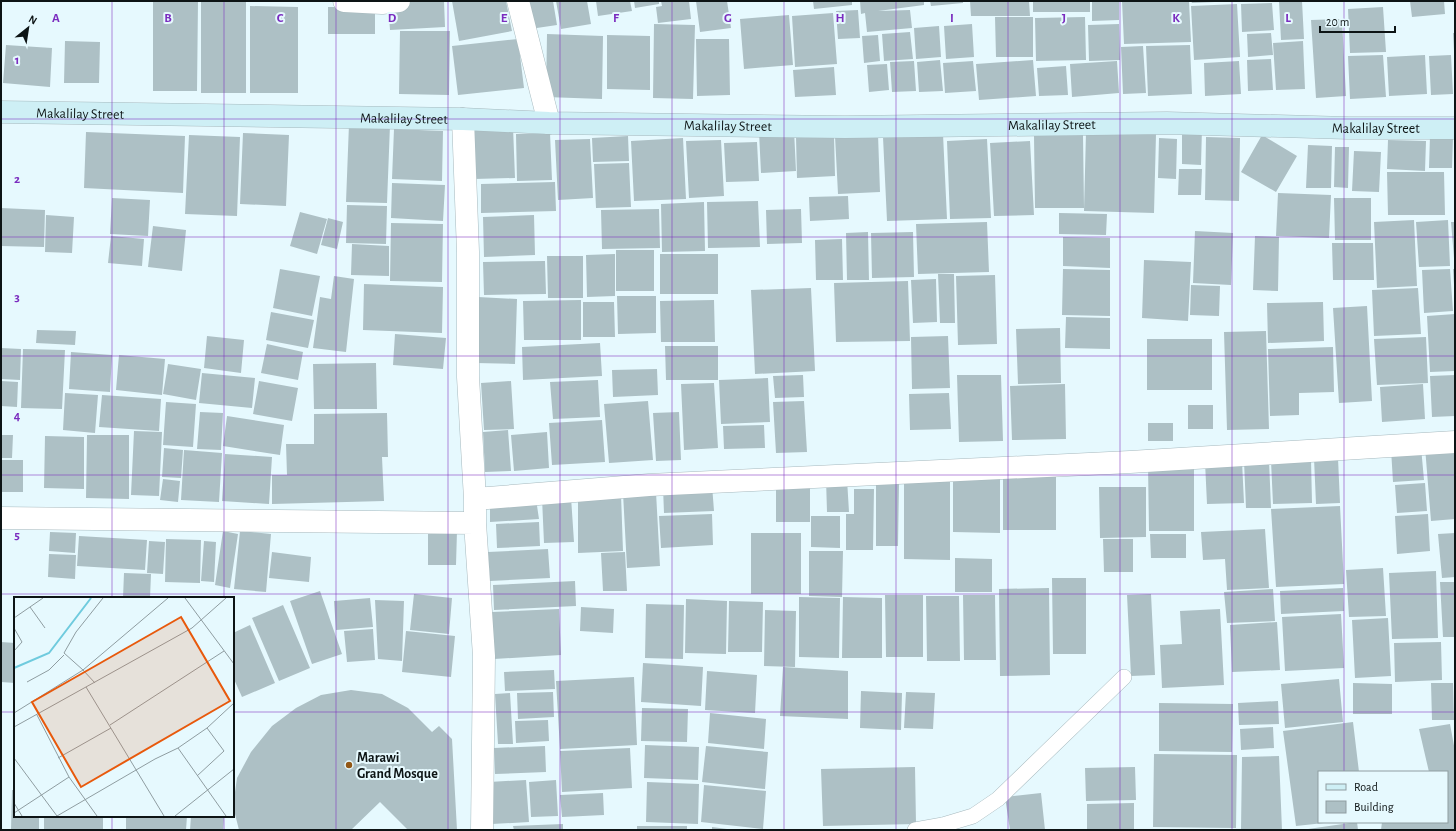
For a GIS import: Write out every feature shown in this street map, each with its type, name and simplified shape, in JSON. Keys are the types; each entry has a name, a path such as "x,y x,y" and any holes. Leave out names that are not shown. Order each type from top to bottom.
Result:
{"main road":[{"name":"Makalilay Street","path":"1,112 463,119 549,123 845,127 1167,123 1348,128 1455,128"}],"street":[{"path":"344,1 382,3 400,1"},
{"path":"518,1 549,123"},
{"path":"463,119 468,252 468,377 475,523 484,656 482,830"},
{"path":"475,499 649,485 1138,461 1455,442"},
{"path":"1,518 475,523"}],"lane":[{"path":"916,830 943,825 973,816 998,799 1124,677"}],"building":[{"path":"153,1 198,1 197,91 153,91"},
{"path":"201,1 246,1 246,93 201,93"},
{"path":"444,1 445,27 390,30 388,3"},
{"path":"452,1 506,1 512,31 459,41"},
{"path":"526,1 553,1 557,25 530,29"},
{"path":"556,1 587,1 591,24 561,29"},
{"path":"596,1 630,1 632,11 598,16"},
{"path":"634,1 659,1 659,4 635,8"},
{"path":"661,1 689,1 691,19 658,23 656,7 662,6"},
{"path":"696,1 727,1 731,28 700,32"},
{"path":"813,1 852,1 852,5 814,9"},
{"path":"860,1 924,1 924,5 878,11 910,10 912,28 867,32 865,13 861,14"},
{"path":"930,1 963,1 963,3 931,6"},
{"path":"970,1 1029,1 1030,16 971,16"},
{"path":"1033,1 1090,1 1090,12 1033,12"},
{"path":"1092,1 1119,1 1119,20 1092,21"},
{"path":"1122,1 1189,1 1191,42 1124,44"},
{"path":"1191,1 1215,1 1215,2 1192,3"},
{"path":"1279,1 1302,1 1304,39 1281,40"},
{"path":"1410,1 1444,1 1445,14 1412,17"},
{"path":"1272,3 1274,30 1242,32 1241,4"},
{"path":"1237,4 1240,57 1194,60 1191,6"},
{"path":"250,6 298,7 298,93 250,93"},
{"path":"328,7 375,7 375,34 328,34"},
{"path":"1383,7 1386,52 1350,53 1348,9"},
{"path":"858,10 860,38 838,39 836,11"},
{"path":"833,13 837,64 795,67 792,16"},
{"path":"789,15 793,65 744,69 740,19"},
{"path":"995,17 1033,17 1033,57 996,57"},
{"path":"1085,17 1086,60 1036,61 1035,18"},
{"path":"1342,19 1346,96 1316,98 1311,20"},
{"path":"654,24 695,25 693,99 653,98"},
{"path":"972,24 974,57 946,59 944,26"},
{"path":"1119,24 1120,60 1089,61 1088,25"},
{"path":"939,26 941,57 916,59 914,28"},
{"path":"400,31 450,31 449,95 399,94"},
{"path":"910,32 913,59 884,61 882,34"},
{"path":"1271,33 1273,55 1248,57 1247,34"},
{"path":"1453,33 1455,33 1455,51 1454,51"},
{"path":"547,34 603,36 602,99 546,97"},
{"path":"607,35 650,36 650,90 607,89"},
{"path":"878,35 880,61 864,63 862,36"},
{"path":"518,39 524,88 458,95 452,46"},
{"path":"696,39 729,39 730,95 697,96"},
{"path":"65,41 100,42 99,83 64,83"},
{"path":"1303,41 1305,89 1276,90 1273,43"},
{"path":"6,45 52,48 50,87 3,83"},
{"path":"1190,45 1192,94 1148,96 1146,46"},
{"path":"1143,46 1146,93 1123,94 1121,47"},
{"path":"1383,55 1386,97 1350,99 1348,56"},
{"path":"1425,55 1427,94 1389,96 1387,57"},
{"path":"1451,55 1453,94 1431,95 1429,56"},
{"path":"1271,59 1273,90 1248,91 1247,60"},
{"path":"940,60 943,91 919,92 917,62"},
{"path":"1033,60 1036,96 979,100 976,64"},
{"path":"914,61 916,91 892,92 890,62"},
{"path":"973,61 976,91 945,93 943,63"},
{"path":"1117,61 1119,93 1072,97 1070,64"},
{"path":"1239,61 1241,94 1205,96 1204,63"},
{"path":"887,64 889,90 869,92 867,65"},
{"path":"1066,66 1068,95 1039,96 1037,68"},
{"path":"834,67 836,95 795,97 793,70"},
{"path":"349,124 390,125 387,203 346,202"},
{"path":"513,127 515,178 474,179 472,128"},
{"path":"1182,128 1202,128 1201,165 1182,164"},
{"path":"394,129 443,131 442,181 392,179"},
{"path":"794,130 796,171 761,173 759,132"},
{"path":"86,132 185,136 183,193 84,188"},
{"path":"1086,132 1156,134 1154,213 1084,211"},
{"path":"243,133 289,135 286,206 240,204"},
{"path":"550,133 552,180 517,181 516,134"},
{"path":"878,134 880,192 838,194 835,136"},
{"path":"943,134 947,219 887,221 883,137"},
{"path":"189,135 240,137 237,216 185,214"},
{"path":"1083,135 1084,208 1035,208 1034,136"},
{"path":"1262,135 1297,156 1276,192 1241,172"},
{"path":"628,136 629,161 593,162 592,138"},
{"path":"834,136 835,176 797,178 796,137"},
{"path":"1430,136 1453,137 1452,168 1429,168"},
{"path":"1206,137 1240,138 1239,201 1205,200"},
{"path":"683,138 686,199 634,201 631,141"},
{"path":"1159,138 1177,139 1176,179 1158,178"},
{"path":"590,139 593,198 558,200 555,140"},
{"path":"987,139 991,218 950,219 947,141"},
{"path":"721,140 724,196 689,198 686,141"},
{"path":"1388,140 1426,141 1425,171 1387,169"},
{"path":"1030,141 1034,215 994,216 990,143"},
{"path":"757,142 759,181 726,182 724,143"},
{"path":"1308,145 1332,146 1331,188 1306,188"},
{"path":"1335,147 1349,147 1348,188 1334,187"},
{"path":"1354,151 1381,152 1379,192 1352,191"},
{"path":"629,163 631,207 596,208 594,164"},
{"path":"1179,169 1202,169 1201,195 1178,195"},
{"path":"1387,172 1444,172 1445,215 1388,215"},
{"path":"555,182 556,211 481,213 481,184"},
{"path":"392,183 445,185 443,221 391,218"},
{"path":"1278,193 1331,195 1329,238 1276,236"},
{"path":"848,196 849,219 810,221 809,197"},
{"path":"112,198 150,200 148,236 110,234"},
{"path":"1334,198 1371,198 1371,240 1335,240"},
{"path":"758,201 760,247 708,248 707,202"},
{"path":"704,202 705,251 662,252 661,204"},
{"path":"347,205 387,206 386,244 346,243"},
{"path":"1,208 45,210 44,247 1,246"},
{"path":"659,209 660,248 602,249 601,210"},
{"path":"801,209 802,243 767,244 766,210"},
{"path":"300,212 327,219 317,254 290,246"},
{"path":"1059,213 1107,214 1106,235 1059,234"},
{"path":"46,215 74,217 72,253 45,252"},
{"path":"534,215 535,255 484,257 483,217"},
{"path":"328,218 343,222 337,249 321,245"},
{"path":"1414,220 1417,286 1377,288 1374,222"},
{"path":"1448,220 1450,266 1419,267 1416,222"},
{"path":"987,222 989,272 918,274 916,224"},
{"path":"1451,222 1455,222 1455,258 1454,258"},
{"path":"391,223 443,224 442,282 390,281"},
{"path":"153,226 186,230 182,271 148,267"},
{"path":"1195,231 1233,233 1231,285 1193,283"},
{"path":"868,232 869,280 847,280 846,233"},
{"path":"913,232 914,277 872,278 871,233"},
{"path":"111,236 144,239 142,266 108,263"},
{"path":"1255,236 1279,237 1278,291 1253,290"},
{"path":"1063,237 1110,238 1110,268 1063,266"},
{"path":"842,239 843,280 816,280 815,240"},
{"path":"1332,243 1373,243 1374,280 1333,280"},
{"path":"352,244 389,246 389,276 351,275"},
{"path":"616,250 654,250 654,291 616,291"},
{"path":"615,254 615,296 587,297 586,255"},
{"path":"660,254 718,254 718,294 660,294"},
{"path":"547,256 583,256 583,298 548,298"},
{"path":"1144,260 1191,262 1188,321 1142,318"},
{"path":"545,261 546,294 484,295 483,262"},
{"path":"280,269 320,276 312,316 273,308"},
{"path":"1063,269 1110,270 1110,316 1062,315"},
{"path":"1450,269 1453,311 1424,313 1422,270"},
{"path":"1453,269 1455,269 1455,285 1454,285"},
{"path":"938,274 954,274 955,323 940,323"},
{"path":"995,275 997,344 958,345 956,276"},
{"path":"334,276 354,279 346,352 313,348 320,297 331,299"},
{"path":"936,279 937,322 913,323 911,280"},
{"path":"908,281 910,341 836,342 834,283"},
{"path":"364,284 443,287 442,333 363,330"},
{"path":"1191,285 1220,286 1219,316 1190,315"},
{"path":"811,288 815,371 755,374 751,290"},
{"path":"1418,288 1421,334 1374,336 1372,290"},
{"path":"617,296 656,296 656,333 618,334"},
{"path":"478,297 517,299 515,364 476,363"},
{"path":"581,300 581,340 524,340 523,301"},
{"path":"714,300 715,342 661,342 660,301"},
{"path":"583,302 614,302 615,337 583,337"},
{"path":"1323,302 1324,341 1268,343 1267,303"},
{"path":"1367,306 1372,401 1339,403 1333,308"},
{"path":"271,312 314,320 308,348 266,340"},
{"path":"1455,314 1455,371 1430,372 1427,316"},
{"path":"1066,317 1110,318 1110,349 1065,348"},
{"path":"1060,328 1061,383 1018,384 1016,329"},
{"path":"37,330 76,331 75,345 36,343"},
{"path":"1266,331 1269,429 1227,430 1224,332"},
{"path":"395,334 446,338 443,369 393,365"},
{"path":"207,336 244,340 241,373 204,368"},
{"path":"948,336 950,388 912,389 911,337"},
{"path":"1426,337 1428,383 1377,385 1374,339"},
{"path":"1147,339 1212,339 1212,390 1147,390"},
{"path":"600,343 602,376 523,380 522,347"},
{"path":"267,344 303,352 298,380 261,373"},
{"path":"665,346 718,346 718,380 666,380"},
{"path":"1333,347 1334,392 1299,393 1299,415 1270,416 1268,349"},
{"path":"1,348 21,349 20,380 1,379"},
{"path":"23,349 65,350 62,409 21,408"},
{"path":"71,352 112,355 110,392 69,389"},
{"path":"119,355 165,359 162,395 116,390"},
{"path":"376,363 377,409 314,409 313,364"},
{"path":"168,364 201,369 196,400 163,394"},
{"path":"657,369 658,395 613,397 612,370"},
{"path":"202,373 255,378 252,408 199,403"},
{"path":"803,375 804,397 775,398 773,376"},
{"path":"957,375 1001,375 1003,441 959,442"},
{"path":"1455,375 1455,416 1432,417 1430,376"},
{"path":"768,378 770,422 721,424 719,380"},
{"path":"598,380 600,417 553,419 550,382"},
{"path":"1,381 18,382 17,407 1,406"},
{"path":"259,381 298,388 292,421 253,414"},
{"path":"511,381 514,429 484,430 481,383"},
{"path":"714,383 718,448 684,450 681,384"},
{"path":"1065,384 1066,439 1012,440 1010,386"},
{"path":"1423,384 1425,419 1382,422 1380,387"},
{"path":"65,393 98,395 95,433 63,430"},
{"path":"949,393 951,429 910,430 909,394"},
{"path":"102,395 161,399 159,431 99,427"},
{"path":"648,401 653,460 609,463 604,404"},
{"path":"804,401 807,452 776,453 773,402"},
{"path":"166,402 196,404 193,447 163,445"},
{"path":"1188,405 1213,405 1213,429 1188,429"},
{"path":"200,412 223,413 221,450 197,449"},
{"path":"679,412 681,460 656,461 653,413"},
{"path":"387,413 388,457 382,457 384,501 272,504 272,475 287,475 286,444 314,444 314,414"},
{"path":"227,416 284,425 280,455 223,446"},
{"path":"602,420 605,462 552,465 549,423"},
{"path":"1148,423 1173,423 1173,441 1148,441"},
{"path":"764,425 765,448 724,449 723,426"},
{"path":"508,430 511,471 485,472 483,432"},
{"path":"134,431 162,432 159,496 131,495"},
{"path":"547,432 549,468 514,471 511,435"},
{"path":"1,435 13,435 12,458 1,458"},
{"path":"87,435 129,435 129,499 86,498"},
{"path":"45,436 84,437 84,489 44,488"},
{"path":"1455,445 1455,519 1431,521 1425,447"},
{"path":"1421,447 1424,480 1393,482 1391,449"},
{"path":"164,448 183,450 181,478 162,477"},
{"path":"184,450 222,453 219,502 181,500"},
{"path":"225,454 272,457 269,504 222,501"},
{"path":"1314,458 1338,458 1340,503 1316,504"},
{"path":"1311,459 1312,503 1273,504 1271,461"},
{"path":"1,460 23,460 23,492 1,492"},
{"path":"1269,460 1271,508 1246,508 1244,461"},
{"path":"1242,461 1244,503 1207,504 1205,462"},
{"path":"1148,464 1194,464 1194,531 1149,531"},
{"path":"953,474 1000,475 1000,533 953,532"},
{"path":"1003,474 1056,474 1056,530 1003,530"},
{"path":"163,479 180,481 178,502 160,500"},
{"path":"826,479 847,479 849,512 827,512"},
{"path":"776,480 810,480 810,522 776,522"},
{"path":"904,480 950,481 950,560 904,559"},
{"path":"876,483 899,483 898,546 876,546"},
{"path":"1425,483 1427,511 1397,513 1395,485"},
{"path":"712,485 714,511 664,513 663,487"},
{"path":"1099,487 1146,487 1146,537 1100,538"},
{"path":"854,489 874,489 873,550 846,550 846,514 854,514"},
{"path":"656,492 660,566 627,568 623,493"},
{"path":"621,494 623,551 578,553 578,495"},
{"path":"571,497 574,542 544,543 542,498"},
{"path":"536,499 539,519 490,522 490,501"},
{"path":"1340,506 1344,584 1276,587 1271,509"},
{"path":"712,514 713,545 661,548 659,516"},
{"path":"1428,514 1430,551 1397,554 1395,516"},
{"path":"811,516 840,516 840,548 811,547"},
{"path":"539,522 540,546 497,548 496,524"},
{"path":"1265,529 1269,588 1227,590 1225,559 1203,560 1201,532"},
{"path":"428,530 457,531 456,565 428,565"},
{"path":"223,531 238,534 230,588 215,585"},
{"path":"240,531 271,534 266,592 234,589"},
{"path":"50,532 76,533 75,553 49,551"},
{"path":"751,533 801,533 801,594 751,594"},
{"path":"1455,533 1455,577 1442,578 1438,534"},
{"path":"1150,534 1186,534 1186,558 1151,558"},
{"path":"79,536 147,540 145,570 77,566"},
{"path":"166,539 201,540 200,583 165,582"},
{"path":"1103,539 1133,539 1133,572 1104,572"},
{"path":"149,541 165,542 163,574 147,573"},
{"path":"204,541 216,542 214,582 201,581"},
{"path":"548,549 550,578 490,581 488,552"},
{"path":"809,551 843,551 842,597 809,596"},
{"path":"272,552 311,557 309,582 269,578"},
{"path":"625,552 627,591 603,591 601,553"},
{"path":"49,554 76,555 75,579 48,577"},
{"path":"955,558 992,559 992,592 955,592"},
{"path":"1383,568 1386,616 1349,617 1346,570"},
{"path":"1436,571 1438,638 1392,639 1389,573"},
{"path":"124,573 151,574 150,597 123,597"},
{"path":"1052,578 1086,578 1086,654 1053,654"},
{"path":"575,581 576,606 494,610 493,585"},
{"path":"1440,582 1455,582 1455,637 1443,637"},
{"path":"1049,588 1050,675 1000,676 999,589"},
{"path":"1343,588 1344,611 1281,614 1280,591"},
{"path":"1273,589 1275,621 1227,623 1224,592"},
{"path":"320,591 342,654 312,664 290,601"},
{"path":"414,594 452,598 449,634 410,630"},
{"path":"1151,594 1155,675 1131,676 1127,595"},
{"path":"885,595 923,595 923,657 886,657"},
{"path":"963,595 995,595 996,660 964,660"},
{"path":"926,596 959,596 960,661 927,661"},
{"path":"799,597 840,598 839,658 799,657"},
{"path":"843,597 882,598 882,658 842,658"},
{"path":"370,598 373,627 336,630 334,601"},
{"path":"686,599 727,601 726,654 685,653"},
{"path":"375,600 404,601 402,661 378,659"},
{"path":"729,601 763,602 762,652 728,652"},
{"path":"646,604 684,605 683,659 645,658"},
{"path":"283,605 310,668 279,681 252,618"},
{"path":"581,607 614,609 613,633 580,631"},
{"path":"559,609 561,655 494,659 492,612"},
{"path":"1220,609 1224,685 1162,688 1160,645 1182,644 1180,611"},
{"path":"765,610 796,611 795,667 764,666"},
{"path":"1341,614 1344,668 1285,671 1282,617"},
{"path":"1388,618 1391,676 1355,678 1352,620"},
{"path":"1277,622 1280,670 1232,672 1230,625"},
{"path":"250,625 275,683 242,697 234,679 234,633"},
{"path":"373,629 375,660 347,662 344,631"},
{"path":"406,631 455,636 451,677 402,672"},
{"path":"1,642 14,643 14,683 1,682"},
{"path":"1441,642 1442,680 1395,682 1394,643"},
{"path":"643,663 703,667 701,706 641,702"},
{"path":"783,667 848,671 848,719 780,716"},
{"path":"554,670 555,689 505,691 504,672"},
{"path":"707,671 757,675 755,713 705,710"},
{"path":"634,677 637,745 560,749 556,681"},
{"path":"1339,679 1343,722 1285,728 1281,684"},
{"path":"1353,683 1392,684 1392,714 1353,714"},
{"path":"1431,683 1453,683 1454,720 1432,720"},
{"name":"Marawi Grand Mosque","path":"351,690 382,694 408,708 432,732 439,726 452,739 457,830 408,830 380,802 351,830 239,830 234,810 237,778 251,752 272,726 296,708 321,695"},
{"path":"861,691 902,693 901,730 860,728"},
{"path":"553,692 554,717 518,719 517,693"},
{"path":"906,692 935,693 933,729 904,728"},
{"path":"510,693 513,744 498,744 495,694"},
{"path":"1278,701 1279,724 1239,725 1238,703"},
{"path":"1159,703 1233,704 1232,752 1159,751"},
{"path":"642,708 688,709 687,742 641,741"},
{"path":"710,713 766,719 764,749 708,743"},
{"path":"548,720 549,741 516,743 515,721"},
{"path":"1353,722 1359,771 1318,771 1318,823 1324,823 1296,826 1283,731"},
{"path":"1450,724 1455,751 1455,830 1381,830 1382,823 1448,823 1448,771 1429,771 1419,729"},
{"path":"1273,727 1274,748 1241,750 1240,729"},
{"path":"645,745 699,747 698,780 644,778"},
{"path":"545,746 546,772 495,774 494,748"},
{"path":"706,746 768,752 765,789 702,782"},
{"path":"630,748 632,788 562,792 560,751"},
{"path":"1154,754 1237,755 1236,828 1153,827"},
{"path":"1279,756 1282,830 1241,830 1242,757"},
{"path":"915,767 916,824 823,826 821,769"},
{"path":"1135,767 1136,800 1086,801 1085,768"},
{"path":"526,780 529,822 492,824 489,782"},
{"path":"556,780 558,816 531,817 529,782"},
{"path":"647,782 699,784 698,824 646,822"},
{"path":"704,785 766,791 763,829 701,822"},
{"path":"12,790 14,790 14,817 39,817 39,830 11,830"},
{"path":"603,793 604,815 562,817 560,795"},
{"path":"1041,793 1045,830 1010,830 1005,797"},
{"path":"1134,803 1134,830 1087,830 1087,804"},
{"path":"44,817 103,817 103,830 44,830"},
{"path":"126,817 187,817 186,830 126,830"},
{"path":"191,817 224,817 223,830 190,830"},
{"path":"1357,823 1358,830 1309,830 1308,829"},
{"path":"563,824 563,830 514,830 513,826"},
{"path":"637,826 687,826 687,830 637,830"},
{"path":"712,827 727,829 727,830 712,830"}],"place":[{"name":"Marawi Grand Mosque","path":"349,765"}]}
